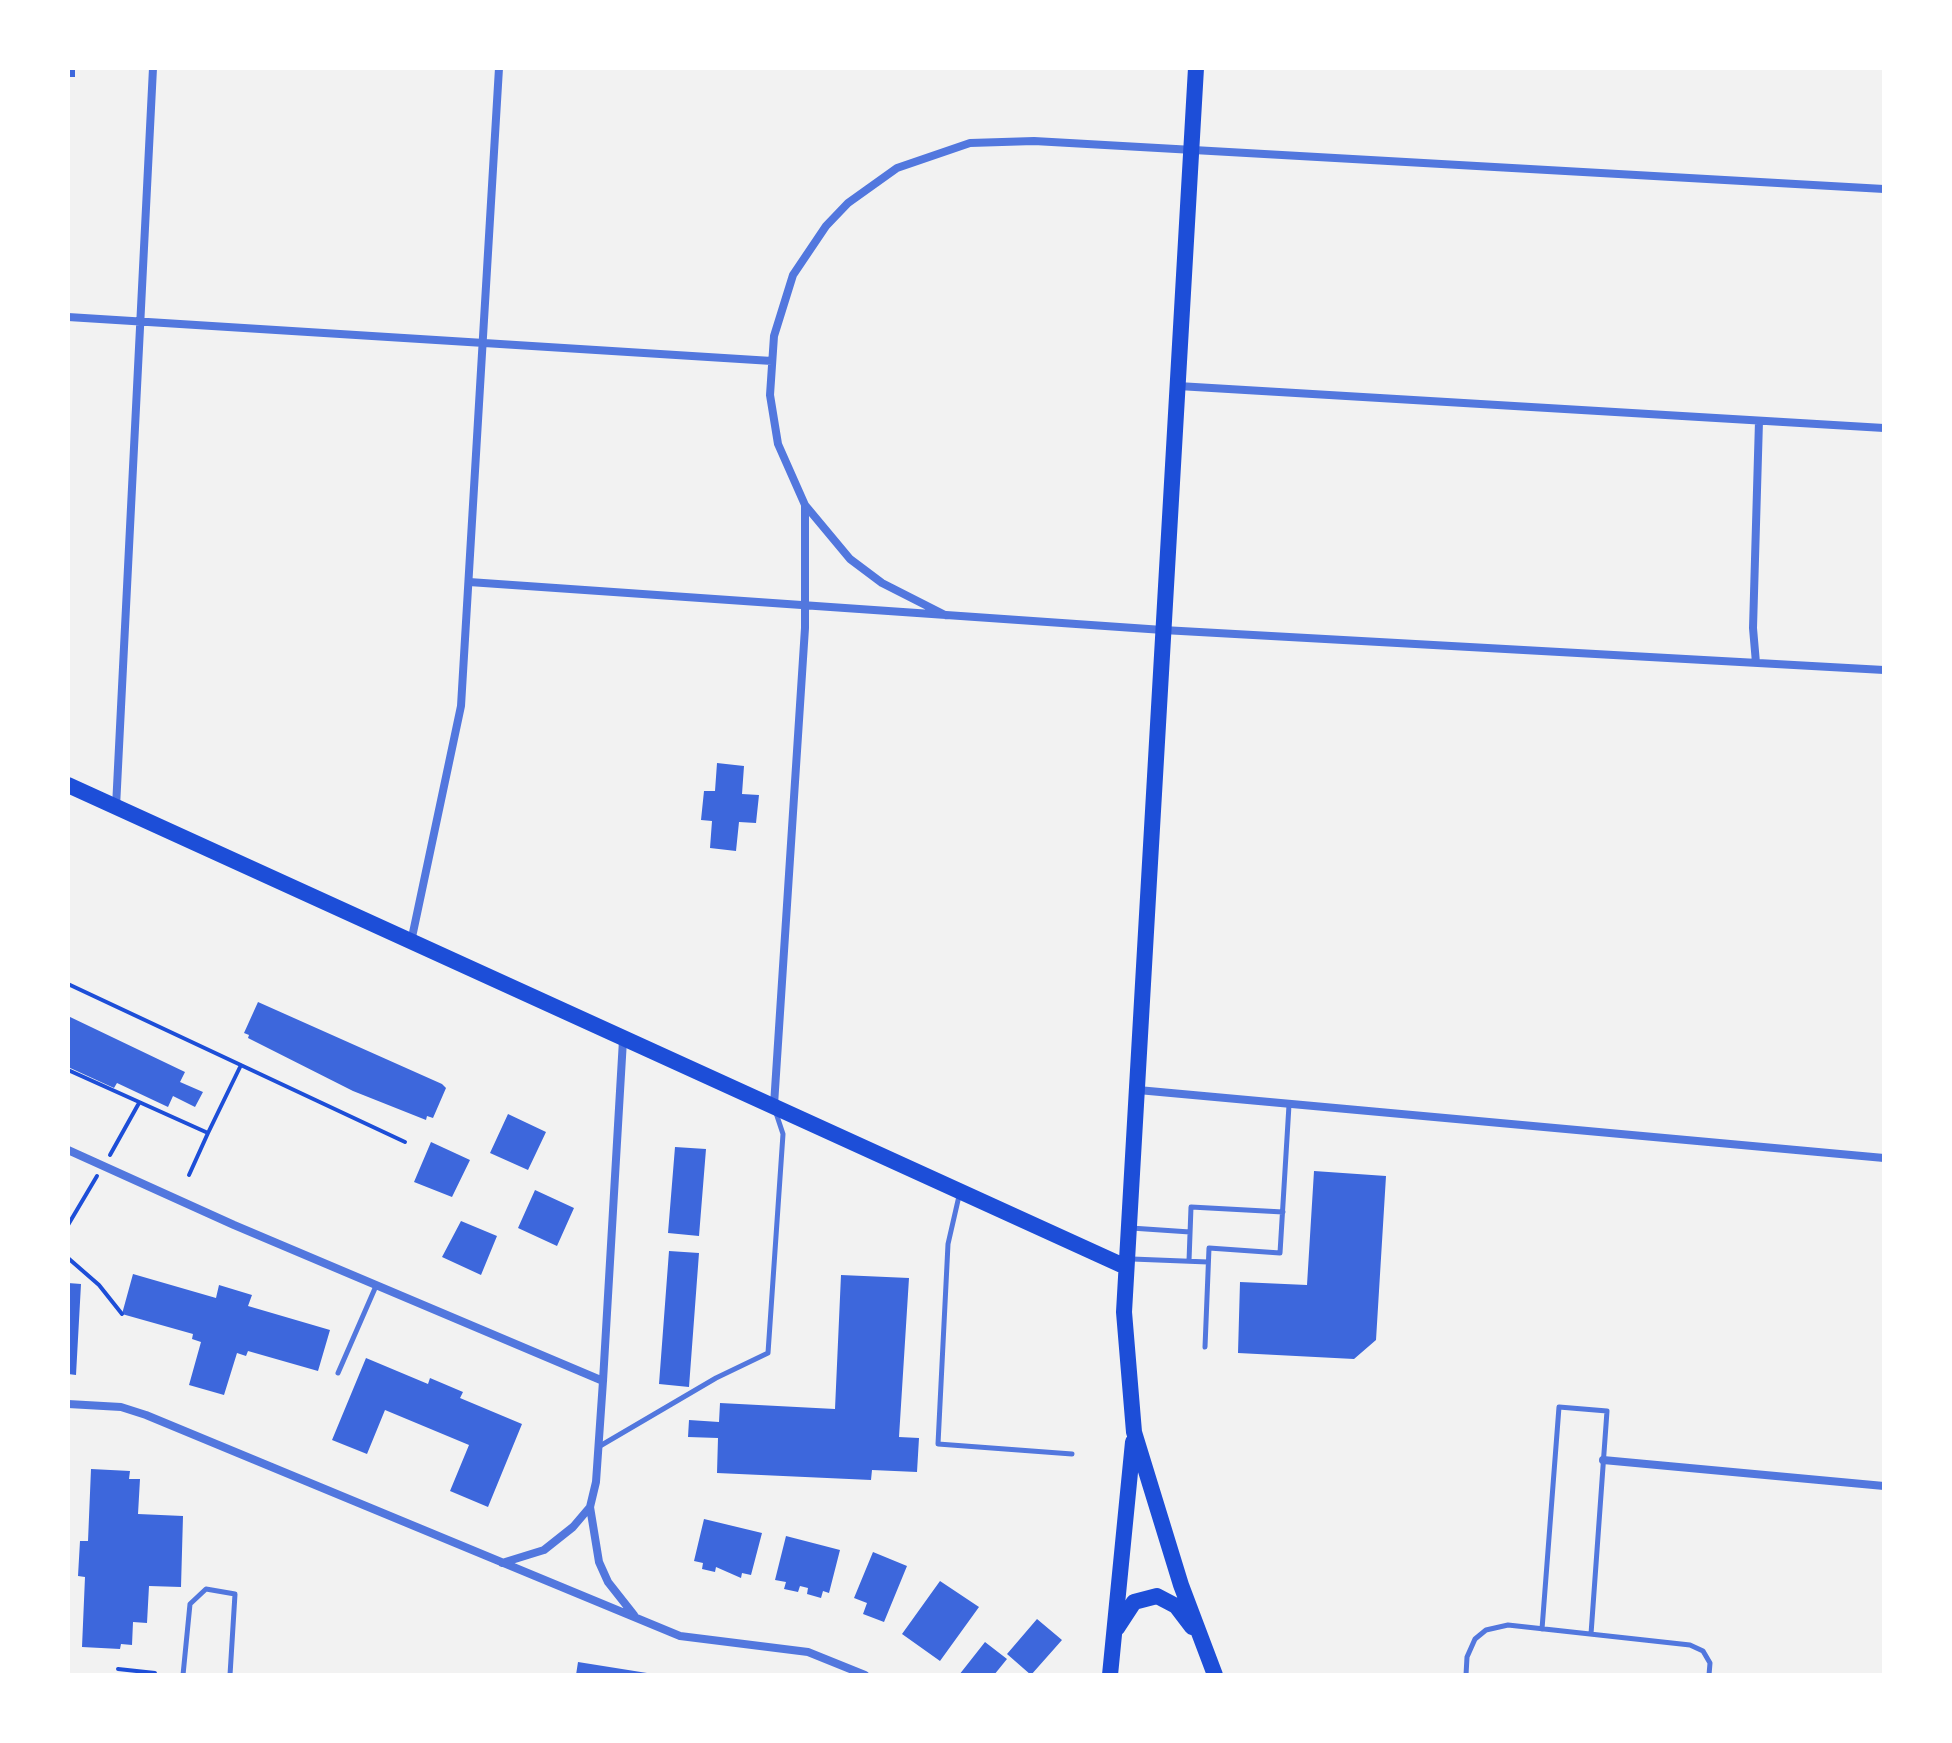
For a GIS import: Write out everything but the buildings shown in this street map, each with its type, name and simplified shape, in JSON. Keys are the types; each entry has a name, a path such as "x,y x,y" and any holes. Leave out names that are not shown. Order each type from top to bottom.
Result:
{"main road":[{"path":"1196,68 1126,1263 1126,1372 1134,1432 1215,1675"},
{"path":"68,785 623,1040 1126,1263"},
{"path":"1110,1675 1134,1432"},
{"path":"1112,1639 1127,1608 1149,1596 1170,1601 1201,1638"}],"street":[{"path":"116,808 153,68"},
{"path":"411,943 461,706 499,68"},
{"path":"945,615 882,583 850,559 805,505 788,474 774,431 770,395 772,361 783,300 805,253 848,203 897,168 947,148 991,140 1884,189"},
{"path":"68,317 772,361"},
{"path":"1178,386 1884,428"},
{"path":"1756,663 1753,628 1759,421"},
{"path":"774,1105 805,605 805,505"},
{"path":"469,582 1163,630 1884,670"},
{"path":"623,1040 599,1446 590,1507 599,1562 608,1582 637,1618"},
{"path":"1138,1090 1884,1158"},
{"path":"68,1150 603,1381"},
{"path":"68,1404 121,1407 146,1415 680,1636 808,1652 865,1675"},
{"path":"1603,1460 1884,1486"},
{"path":"500,1564 544,1550 573,1527 590,1507"}],"lane":[{"path":"1205,1347 1209,1248 1280,1253 1289,1103"},
{"path":"599,1446 716,1378 768,1353 783,1134 774,1105"},
{"path":"960,1191 948,1244 938,1444 1072,1454"},
{"path":"1189,1261 1191,1207 1283,1212"},
{"path":"1129,1227 1190,1232"},
{"path":"1126,1263 1208,1262"},
{"path":"338,1373 376,1285"},
{"path":"1542,1629 1559,1407 1607,1411 1591,1634"},
{"path":"183,1675 190,1604 206,1589 235,1594 230,1675"},
{"path":"1466,1675 1467,1657 1475,1639 1486,1630 1508,1625 1690,1645 1703,1651 1710,1663 1709,1675"}],"path":[{"path":"68,984 405,1142"},
{"path":"189,1175 241,1065"},
{"path":"68,1070 208,1133"},
{"path":"68,1258 99,1285 122,1314"},
{"path":"118,1669 155,1673"}]}
